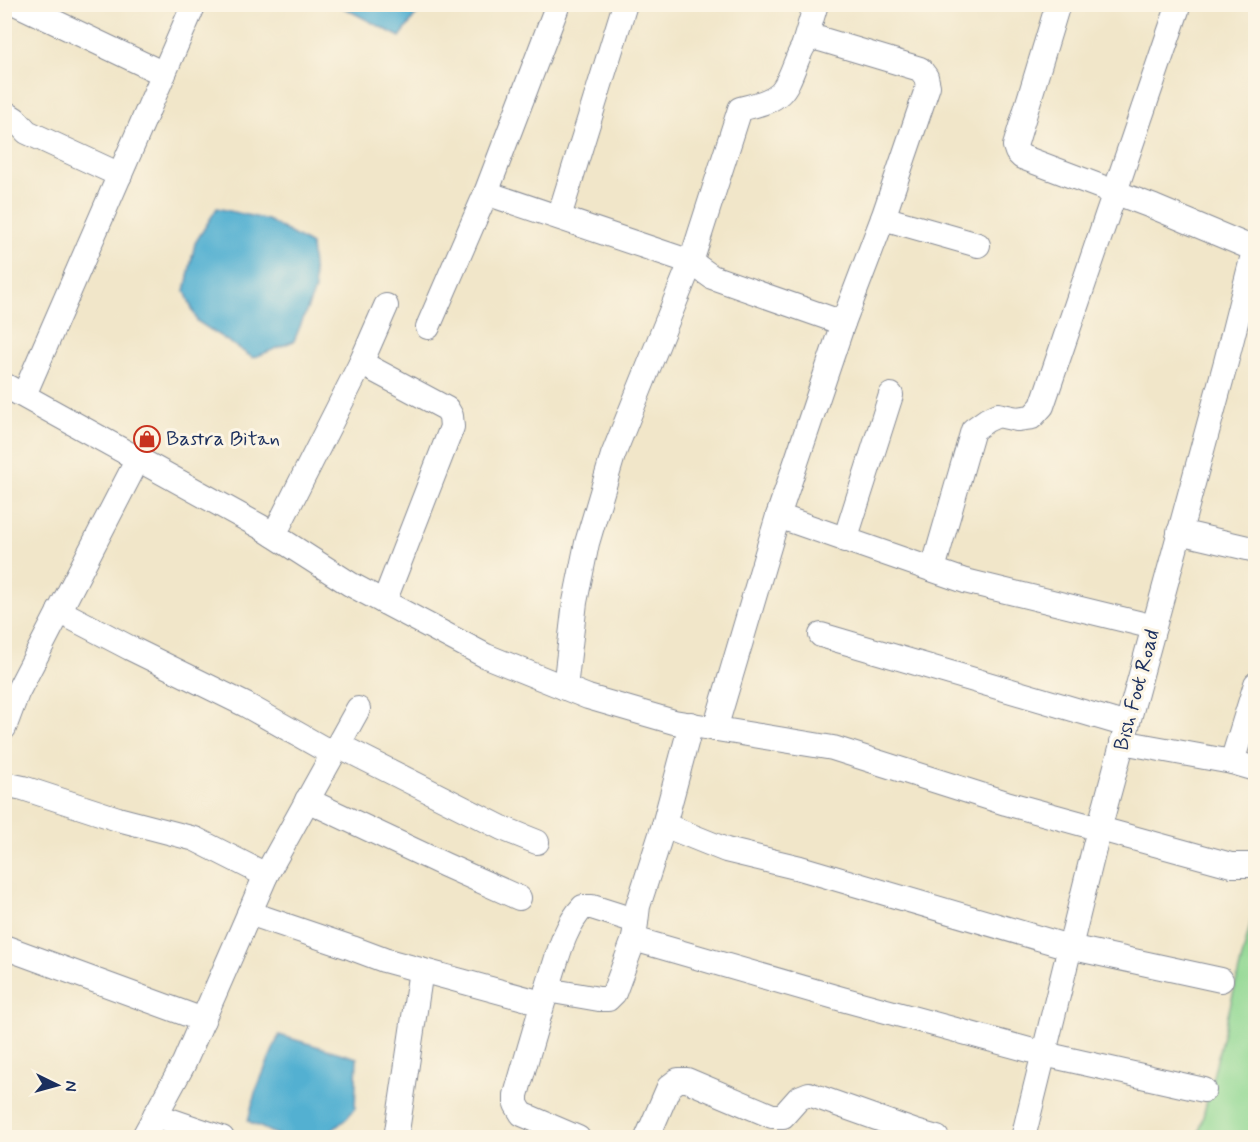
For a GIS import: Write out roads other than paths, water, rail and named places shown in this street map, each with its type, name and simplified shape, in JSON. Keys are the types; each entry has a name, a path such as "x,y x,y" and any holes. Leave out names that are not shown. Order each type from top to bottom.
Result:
{"street":[{"path":"17,4 164,74"},
{"path":"194,4 120,175 14,390 274,535 350,584 486,656 588,697 674,722 833,748 1006,803 1231,865 1256,865"},
{"path":"428,327 486,193 558,4"},
{"path":"560,217 625,4"},
{"path":"565,688 574,602 587,543 613,455 691,262 740,109 770,100 788,85 816,4"},
{"path":"1058,4 1015,146 1017,152 1022,157 1255,246"},
{"path":"933,569 973,430 998,415 1017,418 1032,417 1042,406 1179,4"},
{"path":"715,729 778,516 843,323 883,218 928,86 926,77 920,69 820,39 812,39 804,44"},
{"path":"4,111 27,132 120,175"},
{"path":"486,193 691,262 712,277 843,323"},
{"path":"883,218 978,245"},
{"name":"Bish Foot Road","path":"1023,1137 1099,828 1252,274 1255,246"},
{"path":"274,535 361,363 386,306"},
{"path":"361,363 447,409 453,427 384,602"},
{"path":"845,540 891,395"},
{"path":"4,728 17,693 138,459"},
{"path":"778,516 965,580 1154,627"},
{"path":"1179,532 1256,550"},
{"path":"59,611 335,750 537,842"},
{"path":"821,635 1125,733 1256,769"},
{"path":"1232,762 1256,684"},
{"path":"143,1137 184,1063 266,875 358,709"},
{"path":"249,913 384,960 421,970 544,996 608,999 614,993 635,930 638,906 664,825 691,724"},
{"path":"4,784 118,819 195,839 266,875"},
{"path":"308,800 519,898"},
{"path":"664,825 726,850 800,868 1070,947 1221,980"},
{"path":"578,1137 522,1114 516,1104 516,1095 562,942 575,915 583,907 592,907 635,930 842,999 1044,1054 1204,1090"},
{"path":"4,947 203,1020"},
{"path":"396,1137 421,970"},
{"path":"647,1137 669,1087 678,1080 687,1080 772,1116 783,1116 799,1098 808,1094 916,1132 937,1137"},
{"path":"155,1115 222,1137"}],"water":[{"path":"338,5 423,5 400,37"},
{"path":"217,208 268,220 311,245 315,290 294,341 253,358 197,321 185,291 195,243"},
{"path":"279,1035 357,1058 355,1108 347,1118 324,1137 281,1137 248,1121 255,1093"}],"place":[{"name":"Bastra Bitan","path":"147,439"}]}
